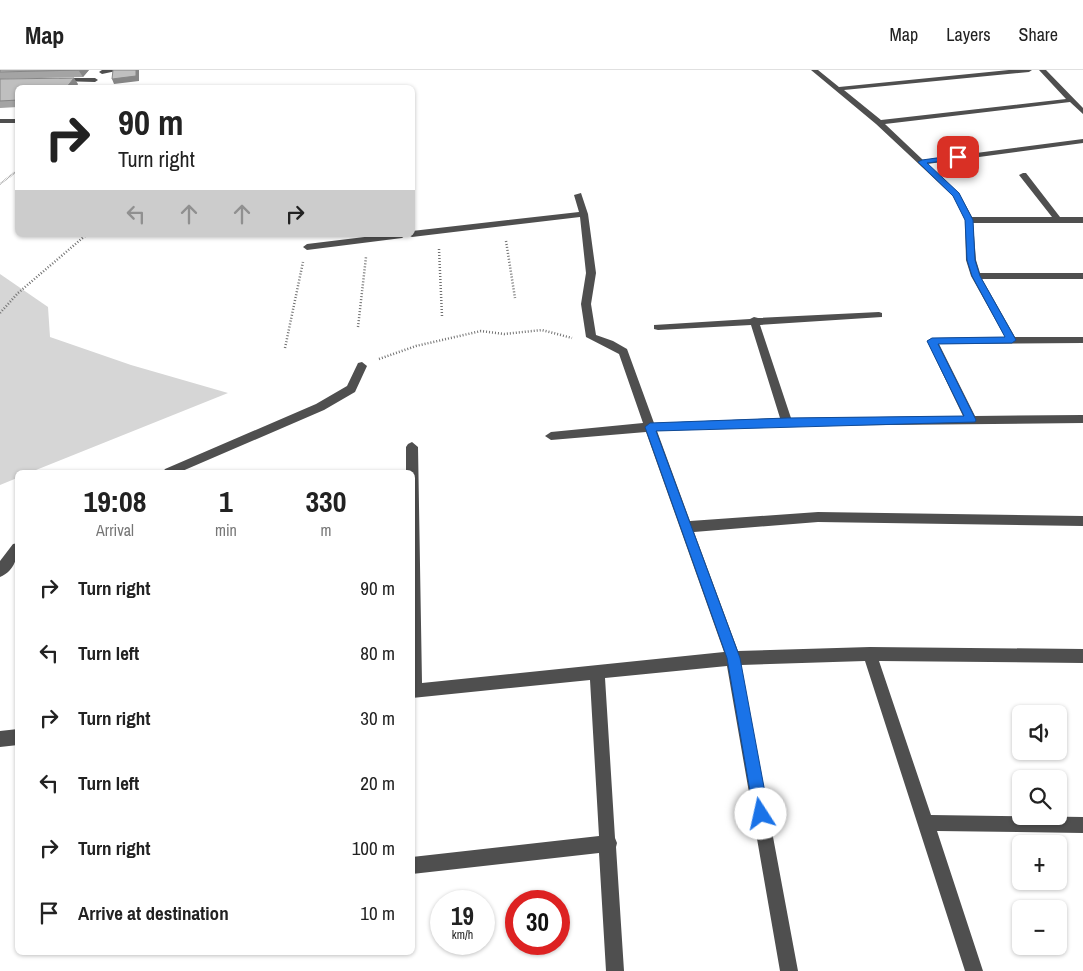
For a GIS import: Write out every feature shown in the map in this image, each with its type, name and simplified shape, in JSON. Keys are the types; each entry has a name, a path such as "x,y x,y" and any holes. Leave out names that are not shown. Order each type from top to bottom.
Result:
{"street":[{"path":"91,85 103,71 118,70"},
{"path":"814,70 879,122 956,195 969,220 971,260 976,276 1012,340"},
{"path":"838,89 1029,70"},
{"path":"1042,70 1083,112"},
{"path":"48,81 95,80"},
{"path":"879,122 1072,100"},
{"path":"0,121 15,121"},
{"path":"922,162 1083,142"},
{"path":"1023,175 1058,220"},
{"path":"578,195 584,214 591,273 586,304 591,337 609,343 623,352 733,658 789,971"},
{"path":"415,234 584,214"},
{"path":"969,220 1083,220"},
{"path":"306,247 385,237"},
{"path":"976,276 1083,276"},
{"path":"658,327 754,320 879,315"},
{"path":"754,320 787,422"},
{"path":"971,420 932,341 1083,340"},
{"path":"175,470 320,407 351,389 362,366"},
{"path":"551,436 650,427 787,422 1083,419"},
{"path":"412,447 412,470"},
{"path":"686,527 818,517 1083,520"},
{"path":"0,571 15,552"},
{"path":"415,690 733,658 870,654 1083,656"},
{"path":"870,654 974,971"},
{"path":"597,672 609,843 615,971"},
{"path":"0,739 15,738"},
{"path":"926,823 1083,825"},
{"path":"415,866 609,843"}],"path":[{"path":"0,184 15,172"},
{"path":"503,223 515,298"},
{"path":"438,230 442,316"},
{"path":"0,313 18,293 84,237"},
{"path":"358,327 368,239"},
{"path":"285,348 306,247"},
{"path":"362,366 416,346 481,331 504,334 542,330 573,338 591,337"}],"shaded area":[{"path":"0,274 48,307 50,337 131,365 228,393 36,470 15,470 15,479 0,485"}],"building":[{"path":"0,70 80,70 0,72"},
{"path":"113,70 136,70 136,76 112,79"},
{"path":"74,78 68,85 15,85 15,100 0,101 0,79"}],"route":[{"path":"761,814 733,658 650,427 787,422 971,420 932,341 1012,340 976,276 971,260 969,220 956,195 922,162 958,157"}]}
